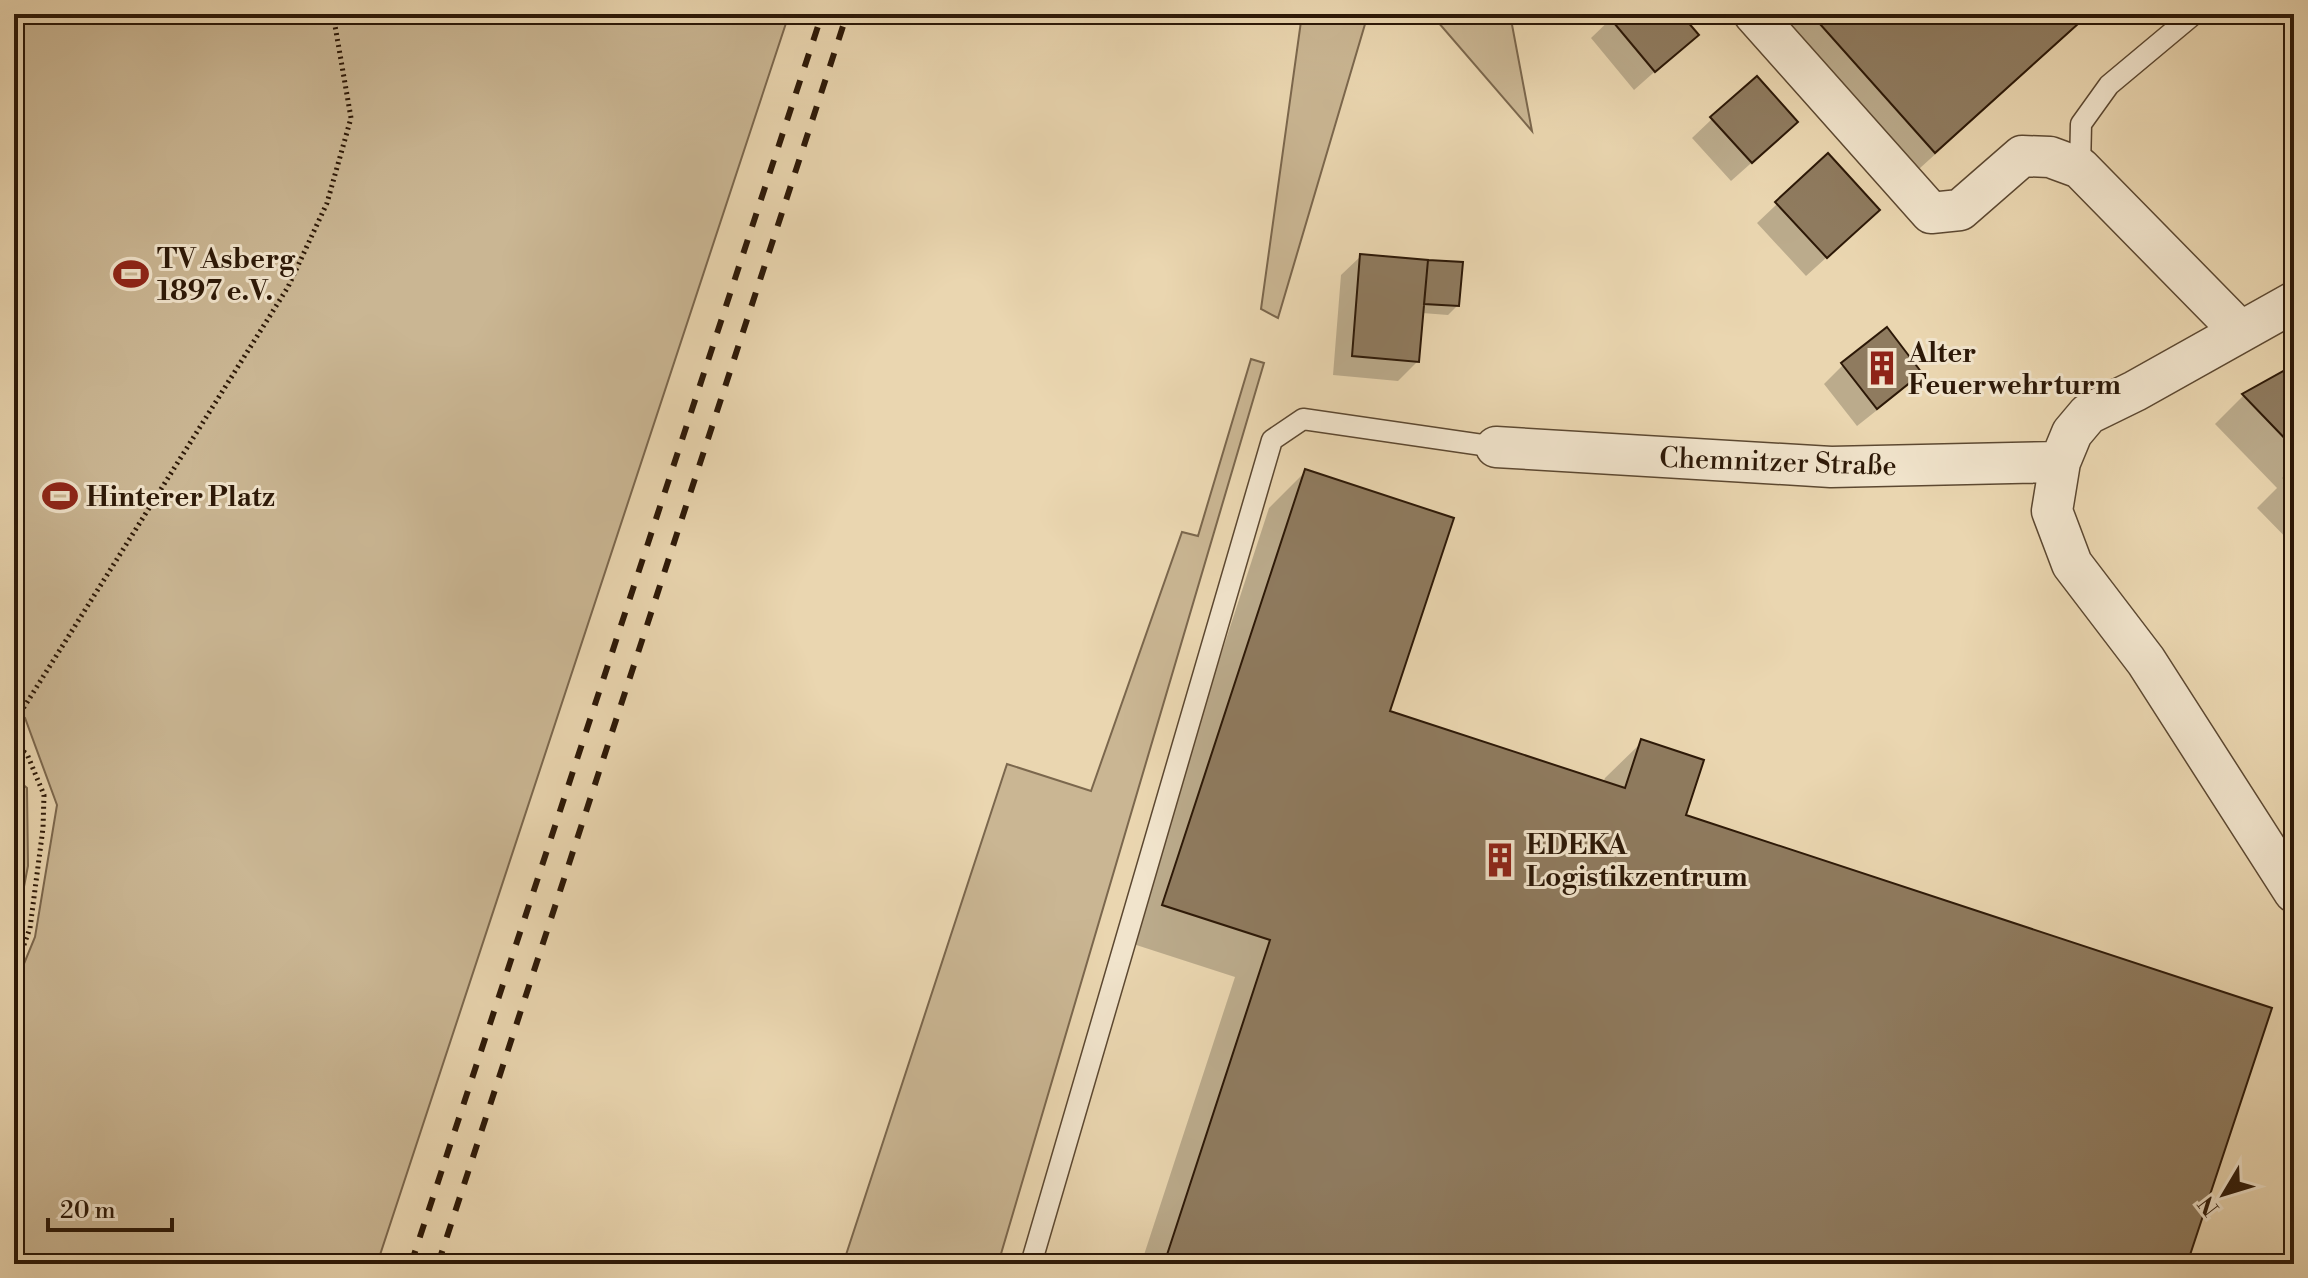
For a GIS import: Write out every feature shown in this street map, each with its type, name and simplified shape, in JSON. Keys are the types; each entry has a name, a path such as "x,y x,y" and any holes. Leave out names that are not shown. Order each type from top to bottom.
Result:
{"street":[{"path":"1754,14 1931,213 1960,210 2022,156 2050,157 2080,168 2240,331"},
{"path":"2294,302 2088,414 2072,433 2060,462 2052,511 2072,564 2146,661 2294,892"},
{"name":"Chemnitzer Straße","path":"1496,447 1831,467 2060,462"}],"lane":[{"path":"2080,168 2081,124 2109,85 2194,14"},
{"path":"1031,1264 1272,440 1303,419 1496,447"}],"path":[{"path":"14,723 288,287 327,203 351,118 333,14"},
{"path":"14,745 27,754 44,795 43,828 30,928 14,973"}],"shaded area":[{"path":"14,14 789,14 377,1264 14,1264 14,988 35,937 57,805 25,718 14,711"},
{"path":"1302,14 1368,14 1278,318 1261,309"},
{"path":"1431,14 1510,14 1532,131"},
{"path":"1251,359 1264,363 998,1264 843,1264 1007,764 1091,791 1182,532 1198,536"},
{"path":"14,777 27,788 28,866 14,938"}],"building":[{"path":"1612,14 1681,14 1699,35 1655,72 1609,17"},
{"path":"1811,14 2089,14 1935,153"},
{"path":"1757,76 1798,122 1752,163 1710,117"},
{"path":"1828,153 1880,210 1827,258 1775,202"},
{"path":"1360,254 1428,260 1419,362 1352,356"},
{"path":"1428,260 1463,262 1459,306 1424,304"},
{"name":"Alter Feuerwehrturm","path":"1887,327 1922,373 1877,409 1841,363"},
{"path":"2294,365 2294,448 2242,394"},
{"name":"EDEKA Logistikzentrum","path":"1305,469 1454,518 1390,711 1625,788 1641,739 1704,760 1686,815 2272,1008 2187,1264 1164,1264 1270,940 1162,905"},
{"path":"2294,469 2294,488 2284,478"}],"railway":[{"path":"411,1264 822,14"},
{"path":"438,1264 847,14"}],"place":[{"name":"TV Asberg 1897 e.V.","path":"131,274"},
{"name":"Alter Feuerwehrturm","path":"1882,368"},
{"name":"Hinterer Platz","path":"60,496"},
{"name":"EDEKA Logistikzentrum","path":"1500,860"}]}
